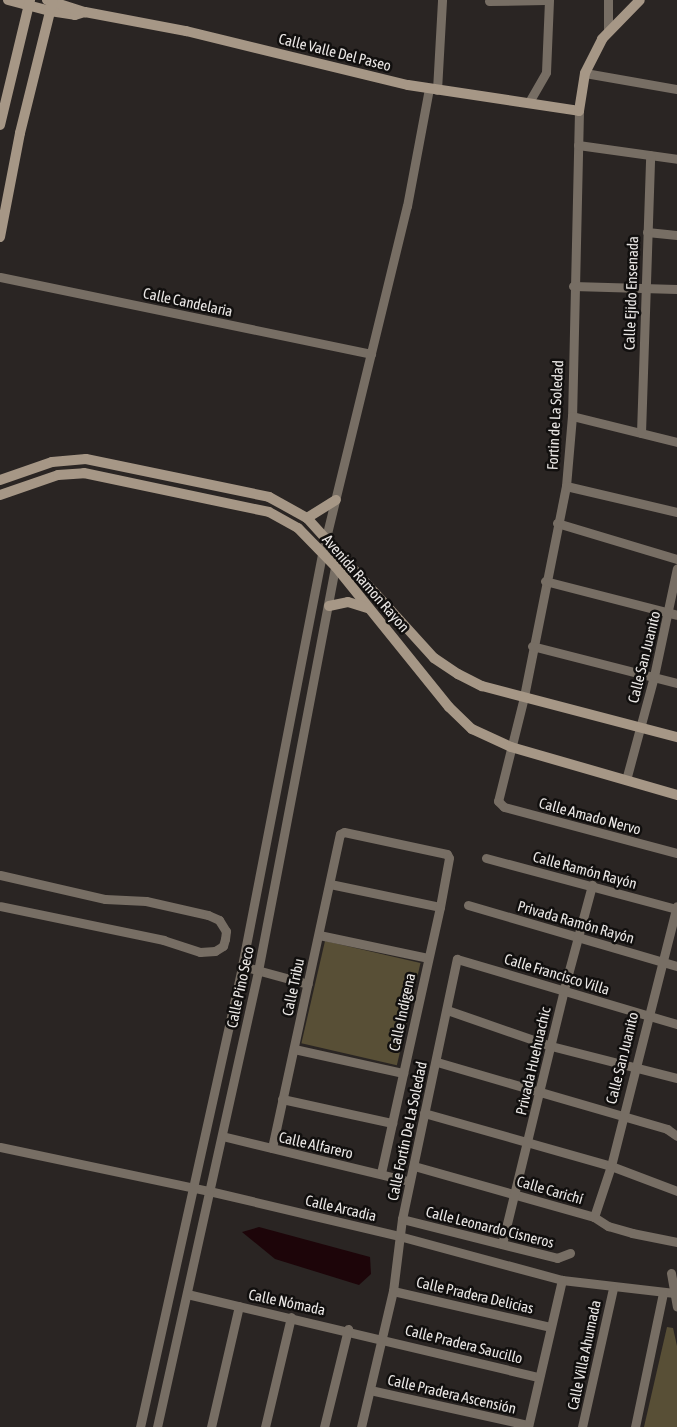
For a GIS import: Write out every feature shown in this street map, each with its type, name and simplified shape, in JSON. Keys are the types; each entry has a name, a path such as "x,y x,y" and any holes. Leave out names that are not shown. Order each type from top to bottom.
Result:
{"main road":[{"path":"0,237 20,133 49,4 8,0"},
{"path":"608,29 640,0"},
{"path":"0,124 29,3"},
{"name":"Calle Valle Del Paseo","path":"49,4 73,3 86,12 186,31 433,90 579,110"},
{"name":"Calle Valle Del Paseo","path":"49,4 75,15 86,12"},
{"name":"Fortin de La Soledad","path":"579,110 585,73 608,29"},
{"name":"Avenida Ramon Rayon","path":"0,480 52,462 86,459 269,497 307,518 444,666 482,686 641,726 677,737"},
{"name":"Avenida Ramon Rayon","path":"0,495 58,475 97,474 269,512 298,528 336,567 449,707 472,729 511,746 677,795"},
{"path":"307,518 336,500"},
{"path":"329,606 348,602 368,608"}],"street":[{"name":"Calle Pino Seco","path":"140,1427 242,966 322,554 433,90 442,0"},
{"path":"489,2 545,0"},
{"path":"529,102 546,72 549,0"},
{"path":"608,0 608,29"},
{"path":"585,73 677,89"},
{"name":"Fortin de La Soledad","path":"498,801 524,697 532,646 566,486 572,416 572,286 579,110"},
{"path":"578,145 677,159"},
{"name":"Calle Ejido Ensenada","path":"641,433 644,288 650,155"},
{"path":"648,232 677,235"},
{"name":"Calle Candelaria","path":"0,277 371,354"},
{"path":"572,286 677,289"},
{"path":"572,416 677,442"},
{"path":"566,486 677,512"},
{"path":"557,523 677,559"},
{"name":"Calle Pino Seco","path":"157,1427 258,971 338,551"},
{"name":"Calle San Juanito","path":"626,780 673,614 677,568"},
{"path":"545,581 673,614"},
{"path":"532,646 677,683"},
{"name":"Calle Amado Nervo","path":"498,801 504,807 677,853"},
{"name":"Calle Tribu","path":"272,1148 342,832 449,855"},
{"name":"Calle Indígena","path":"381,1174 440,907 449,855"},
{"name":"Calle Ramón Rayón","path":"486,858 677,908"},
{"path":"0,874 106,898 146,901 208,915 219,920 226,931 225,939 223,946 215,951 200,952 164,940 0,906"},
{"path":"330,884 440,907"},
{"name":"Privada Huehuachic","path":"502,1244 564,989 592,885"},
{"name":"Privada Ramón Rayón","path":"468,905 677,966"},
{"name":"Calle San Juanito","path":"594,1217 611,1166 661,961 677,908"},
{"path":"319,935 428,958"},
{"name":"Calle Francisco Villa","path":"458,959 677,1024"},
{"name":"Calle Fortín De La Soledad","path":"361,1427 393,1291 402,1219 458,959"},
{"path":"242,966 308,984"},
{"path":"447,1010 551,1046 677,1078"},
{"path":"294,1048 403,1073"},
{"path":"437,1062 667,1129 677,1136"},
{"path":"282,1098 392,1123"},
{"path":"424,1113 527,1144 611,1166 677,1190"},
{"name":"Calle Alfarero","path":"222,1136 404,1180"},
{"name":"Calle Arcadia","path":"0,1147 209,1191 399,1236 562,1280 613,1288 674,1293"},
{"name":"Calle Carichí","path":"414,1166 594,1217 608,1226 677,1242"},
{"name":"Calle Leonardo Cisneros","path":"402,1219 557,1258 570,1253"},
{"path":"671,1273 677,1306"},
{"path":"528,1426 562,1280"},
{"name":"Calle Villa Ahumada","path":"582,1427 613,1288"},
{"name":"Calle Pradera Delicias","path":"393,1291 550,1327"},
{"path":"635,1427 664,1293"},
{"name":"Calle Nómada","path":"187,1294 382,1338"},
{"path":"211,1427 239,1306"},
{"path":"265,1427 291,1317"},
{"path":"324,1427 348,1329"},
{"name":"Calle Pradera Saucillo","path":"382,1338 538,1377"},
{"name":"Calle Pradera Ascensión","path":"370,1390 528,1426"}],"shaded area":[{"path":"325,941 420,963 397,1065 301,1043"},
{"path":"259,1227 370,1257 371,1274 359,1285 275,1259 242,1232"},
{"path":"667,1327 673,1328 677,1346 677,1427 644,1427"}]}
